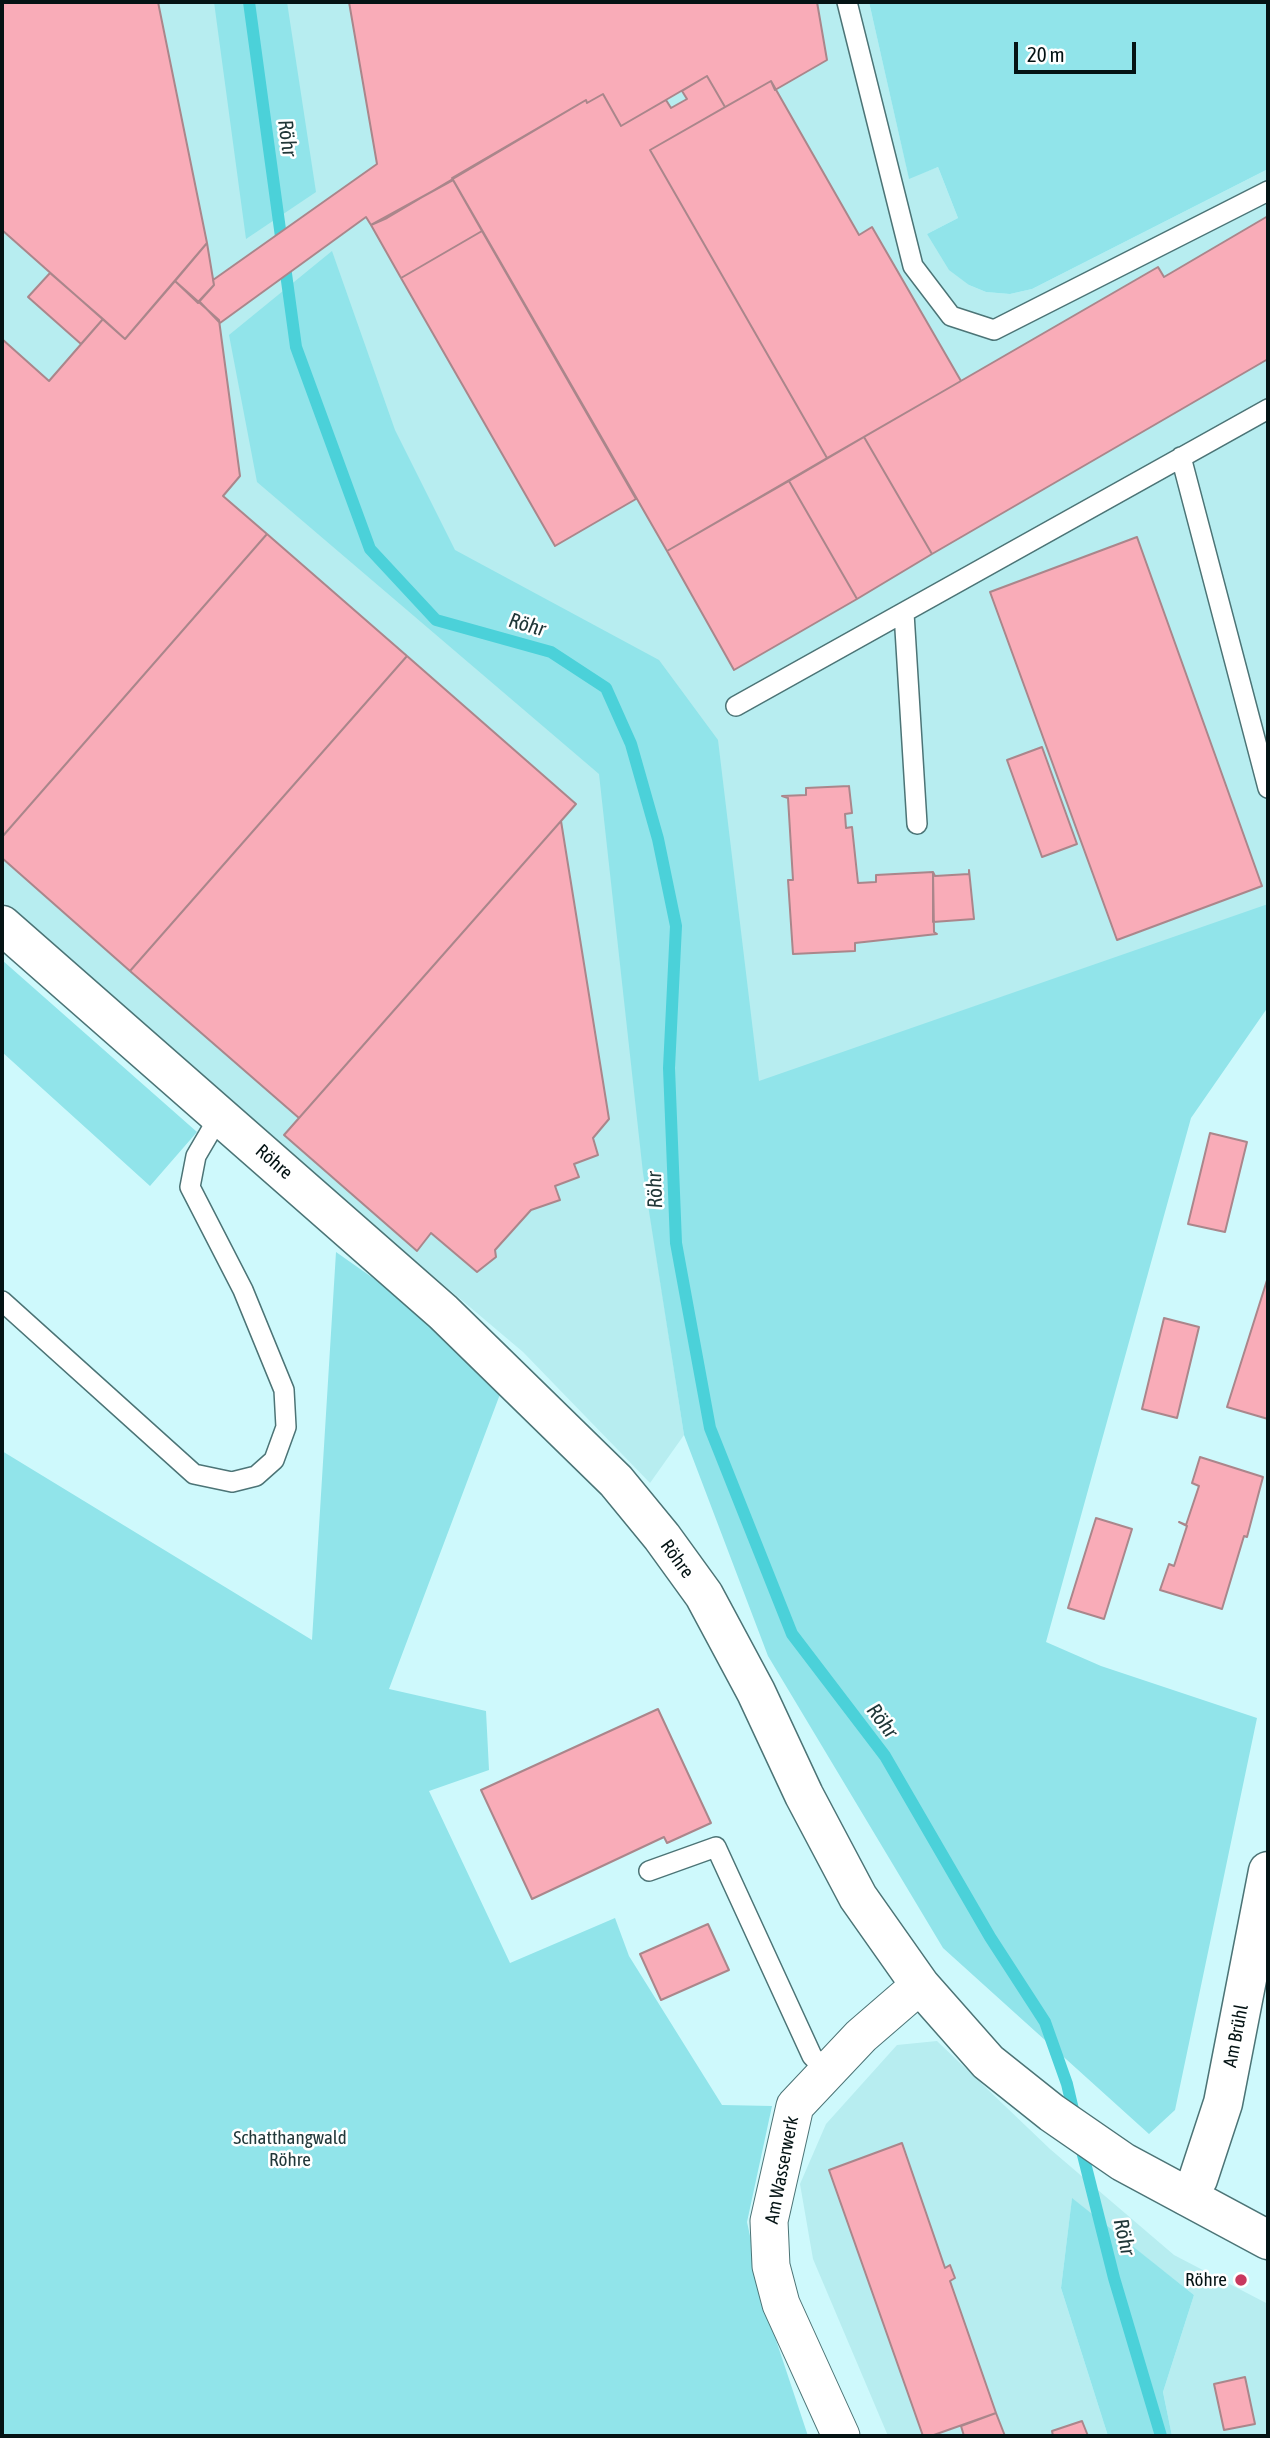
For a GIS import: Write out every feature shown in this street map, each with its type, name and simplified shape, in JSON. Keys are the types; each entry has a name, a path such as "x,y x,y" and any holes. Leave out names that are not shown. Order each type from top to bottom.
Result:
{"main road":[{"name":"Röhre","path":"2,925 443,1312 616,1481 662,1537 704,1595 858,1898 920,1985 988,2062 1052,2113 1123,2162 1268,2240"},
{"name":"Am Brühl","path":"1187,2196 1198,2179 1223,2103 1268,1871"}],"street":[{"name":"Am Wasserwerk","path":"841,2436 781,2304 771,2266 769,2221 794,2106 861,2036 920,1985"}],"lane":[{"path":"847,2 913,266 951,316 994,330 1268,191"},
{"path":"736,706 1268,408"},
{"path":"1181,457 1268,788"},
{"path":"904,613 917,824"},
{"path":"2,1300 194,1474 232,1482 256,1476 274,1460 286,1427 284,1390 243,1290 190,1187 196,1156 220,1115"},
{"path":"649,1871 716,1847 812,2056 827,2072"}],"shaded area":[{"path":"2,2 869,2 909,178 938,167 958,218 927,234 969,285 986,292 1010,294 1032,289 1268,169 1268,933 646,1188 684,1435 650,1483 523,1352 205,1083 2,901"},
{"path":"937,2041 1050,2149 1174,2255 1268,2304 1268,2436 1172,2436 1163,2392 1194,2295 1072,2199 1061,2288 1108,2436 888,2436 813,2259 800,2184 826,2124 897,2045"}],"green space":[{"path":"214,2 287,2 316,192 246,239"},
{"path":"869,2 1268,2 1268,169 1032,289 1010,294 986,292 969,285 949,270 927,234 958,218 938,167 909,179"},
{"path":"332,251 395,430 455,550 659,660 718,740 759,1081 1268,904 1268,1007 1191,1118 1046,1642 1101,1666 1257,1718 1175,2110 1149,2134 943,1948 768,1656 684,1435 643,1173 599,774 257,482 229,335"},
{"path":"2,960 197,1132 150,1186 2,1052"},
{"name":"Schatthangwald Röhre","path":"336,1252 508,1373 389,1689 486,1711 489,1770 429,1791 510,1963 615,1918 629,1956 722,2105 772,2106 747,2222 766,2310 808,2436 2,2436 2,1451 312,1640"},
{"path":"1072,2198 1194,2295 1163,2392 1172,2436 1108,2436 1061,2288"}],"building":[{"path":"2,2 158,2 207,243 125,339 2,230"},
{"path":"349,2 817,2 827,60 775,90 771,81 725,107 707,76 621,126 603,94 587,103 586,100 387,218 371,225 366,217 220,323 199,301 214,285 213,280 377,164"},
{"path":"707,76 725,107 650,150 827,458 667,551 452,178 586,100 587,103 603,94 621,126 666,100 671,108 687,99 682,91"},
{"path":"771,81 859,235 872,227 961,381 827,458 650,150"},
{"path":"453,180 482,231 401,278 371,225"},
{"path":"1268,216 1268,359 932,554 864,437 1158,267 1164,277"},
{"path":"482,231 636,499 555,546 401,278"},
{"path":"207,243 214,285 198,303 175,281"},
{"path":"50,273 103,319 81,344 28,297"},
{"path":"175,281 219,320 240,476 223,496 267,534 2,837 2,339 49,381 103,319 125,339"},
{"path":"864,437 932,554 857,599 789,481"},
{"path":"789,481 857,599 734,670 667,551"},
{"path":"267,534 407,656 130,971 2,858 2,837"},
{"path":"1137,537 1262,886 1117,940 990,592"},
{"path":"407,656 576,804 299,1118 130,971"},
{"path":"1042,747 1077,844 1042,857 1007,760"},
{"path":"849,786 852,813 845,814 846,828 852,827 858,883 876,882 876,875 933,872 934,932 937,934 855,943 855,951 793,954 788,880 793,880 788,798 782,796 806,795 806,788"},
{"path":"561,821 609,1119 593,1138 598,1155 574,1164 579,1177 555,1186 560,1200 531,1210 495,1250 496,1257 477,1272 431,1233 417,1251 284,1135"},
{"path":"969,870 974,919 933,922 933,872 935,876 969,874"},
{"path":"1210,1133 1247,1142 1225,1232 1188,1224"},
{"path":"1268,1277 1268,1419 1227,1407"},
{"path":"1164,1318 1199,1327 1177,1418 1142,1409"},
{"path":"1200,1457 1263,1477 1247,1537 1244,1536 1222,1609 1160,1590 1169,1564 1174,1566 1187,1526 1179,1522 1186,1525 1199,1486 1192,1483"},
{"path":"1096,1518 1132,1529 1104,1619 1068,1608"},
{"path":"658,1709 711,1823 667,1843 664,1837 532,1899 481,1790"},
{"path":"708,1924 729,1970 661,2000 640,1954"},
{"path":"902,2143 945,2268 950,2265 955,2278 950,2281 996,2413 931,2436 923,2436 829,2170"},
{"path":"1245,2377 1255,2424 1224,2430 1214,2384"},
{"path":"996,2413 1005,2436 964,2436 961,2426"},
{"path":"1082,2421 1088,2436 1053,2436 1052,2431"}],"waterway":[{"name":"Röhr","path":"249,2 296,347 370,549 436,620 551,652 606,688 631,744 658,839 676,926 669,1068 676,1243 710,1428 792,1634 885,1756 990,1937 1045,2022 1067,2084 1075,2118"},
{"name":"Röhr","path":"1080,2143 1114,2278 1161,2436"}],"place":[{"name":"Röhre","path":"1241,2280"}]}
